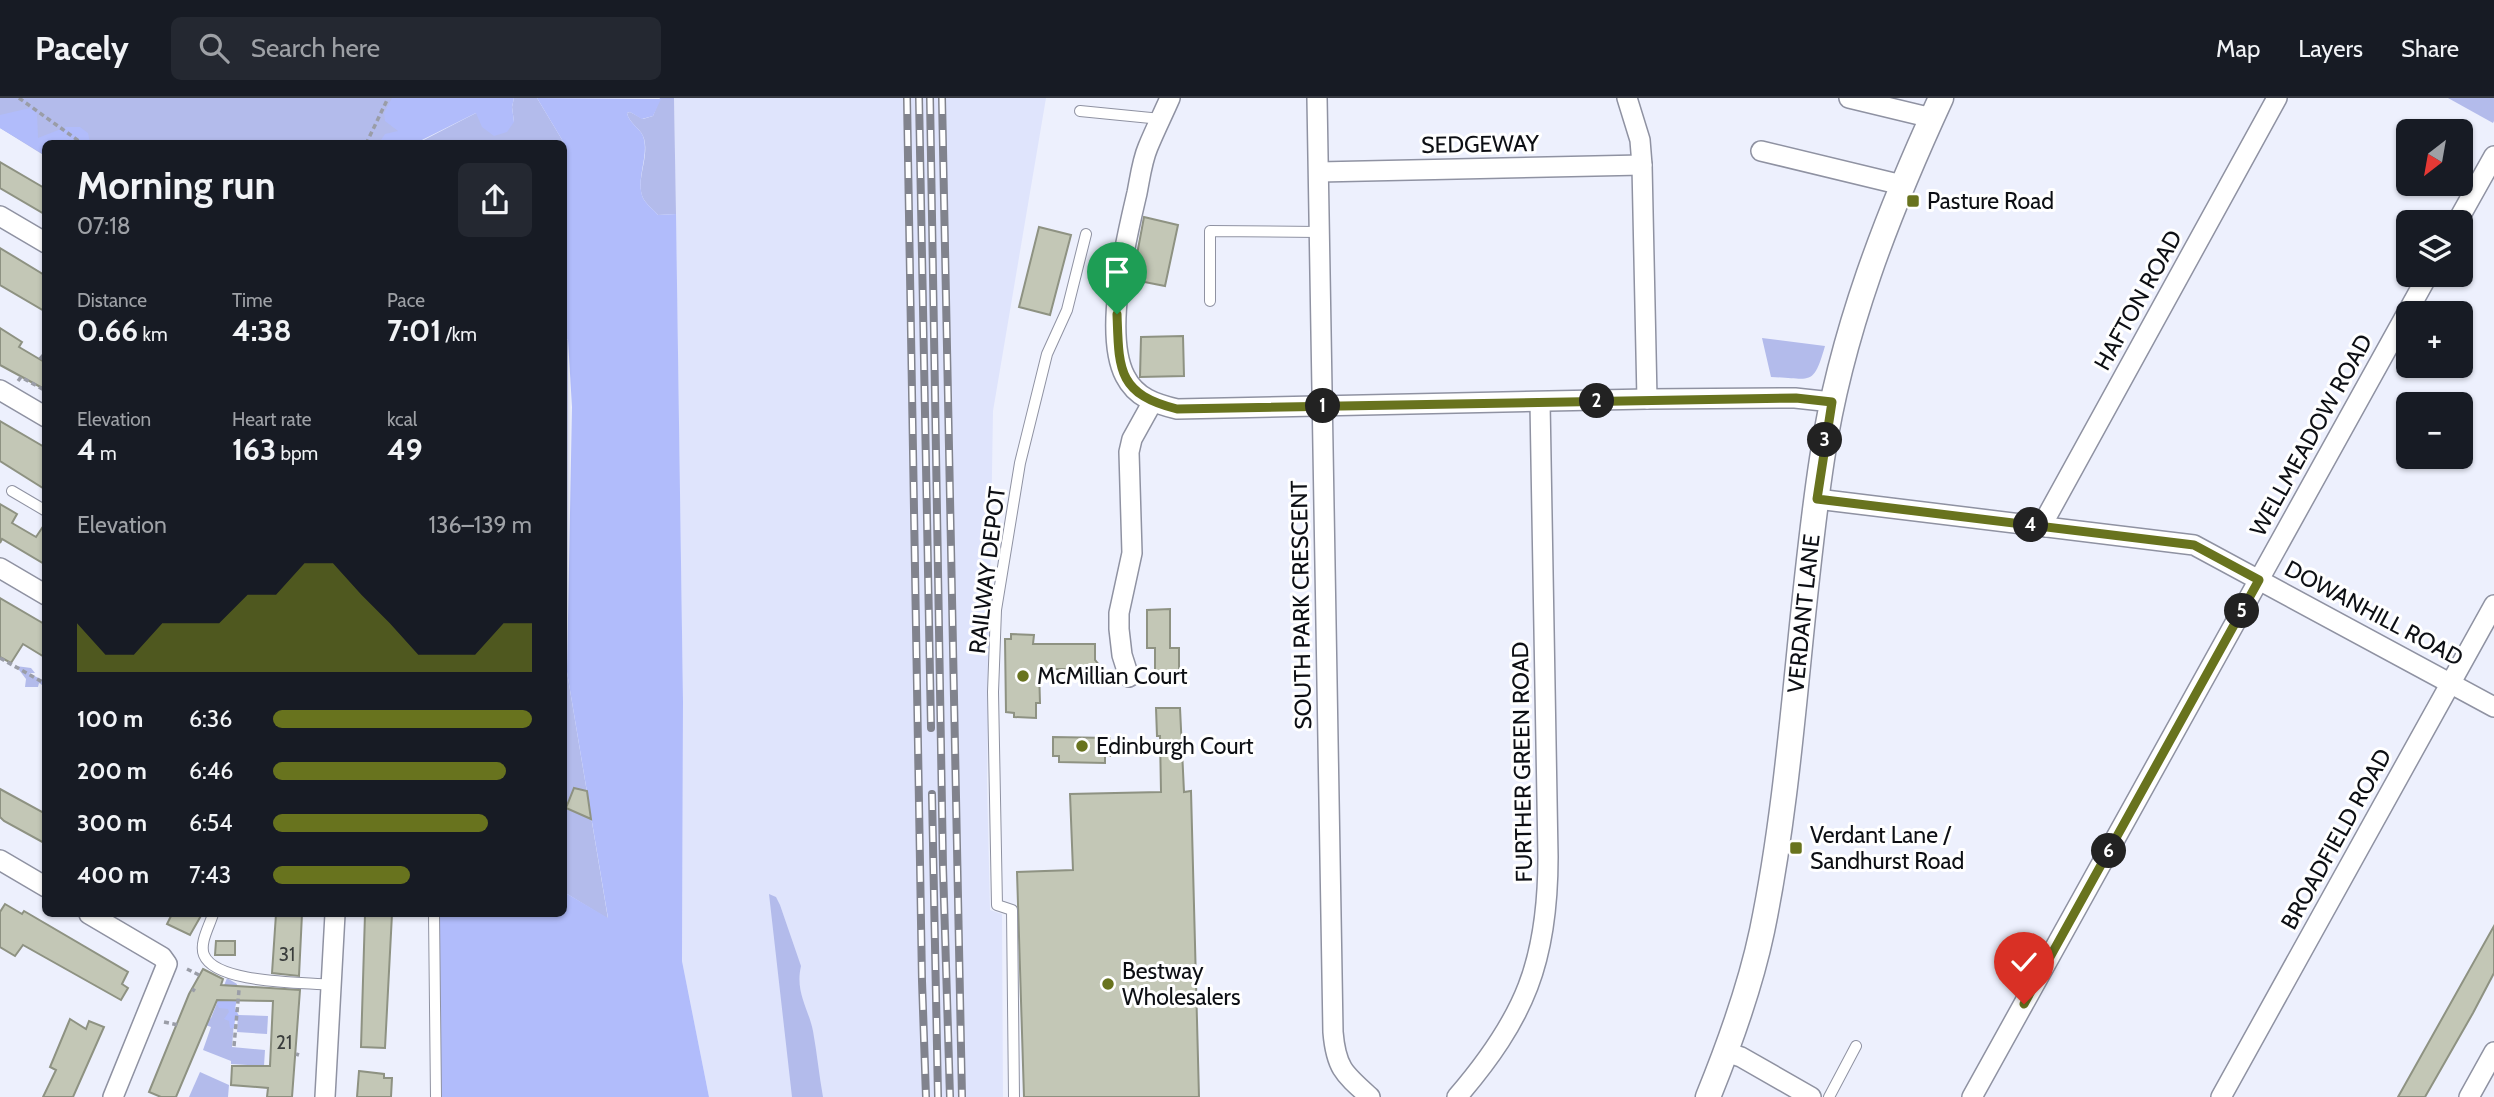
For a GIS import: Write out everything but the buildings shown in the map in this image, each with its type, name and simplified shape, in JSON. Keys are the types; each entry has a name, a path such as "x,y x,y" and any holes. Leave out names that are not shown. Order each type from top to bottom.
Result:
{"street":[{"path":"1170,98 1147,149 1117,292 1118,358 1125,377 1137,393 1152,403 1177,409 1647,399 1796,398 1832,402"},
{"name":"SOUTH PARK CRESCENT","path":"1317,98 1333,1032 1335,1055 1342,1069 1370,1097"},
{"path":"1627,98 1640,140 1642,165 1647,399"},
{"path":"1849,98 1937,108"},
{"name":"HAFTON ROAD","path":"2046,527 2047,516 2053,504 2277,98"},
{"name":"VERDANT LANE","path":"1708,1097 1726,1052 1750,977 1769,894 1817,499 1832,402 1857,309 1902,185 1937,108"},
{"path":"1761,150 1902,185"},
{"path":"2464,210 2494,156"},
{"name":"SEDGEWAY","path":"1319,172 1642,165"},
{"path":"0,216 42,241"},
{"name":"WELLMEADOW ROAD","path":"1972,1097 2421,287"},
{"path":"9,387 42,414"},
{"name":"FURTHER GREEN ROAD","path":"1457,1097 1485,1065 1515,1018 1527,990 1544,931 1548,898 1540,402"},
{"path":"1129,677 1122,655 1119,621 1132,553 1129,452 1132,439 1152,403"},
{"name":"DOWANHILL ROAD","path":"1817,499 2194,545 2494,707"},
{"path":"0,568 42,591"},
{"name":"BROADFIELD ROAD","path":"2221,1097 2494,605"},
{"path":"0,860 42,885"},
{"path":"94,917 162,957 167,964 113,1097"},
{"path":"325,1097 334,917"},
{"path":"1726,1052 1741,1057 1811,1097"},
{"path":"2469,1097 2494,1052"}],"lane":[{"path":"1080,111 1161,119"},
{"path":"1210,301 1210,231 1320,232"},
{"name":"RAILWAY DEPOT","path":"1014,1097 1012,911 997,905 993,692 996,610 1020,463 1047,354 1067,310 1086,234"},
{"path":"12,491 42,509"},
{"path":"213,917 203,944 202,953 207,960 240,977 331,985"},
{"path":"434,917 436,1097"},
{"path":"1829,1097 1856,1046"}],"path":[{"path":"19,98 77,140"},
{"path":"368,140 388,98"},
{"path":"9,387 21,376 42,389"},
{"path":"0,658 42,682"},
{"path":"187,970 201,976"},
{"path":"234,1046 240,977"},
{"path":"162,1021 178,1025"}],"shaded area":[{"path":"0,98 437,98 405,140 42,140 42,154 0,128"},
{"path":"392,98 514,98 514,122 507,132 494,136 482,127 476,113 422,140 381,140 385,134 398,131 385,121 384,113"},
{"path":"514,98 537,98 562,140 424,140 476,113 514,122"},
{"path":"537,98 661,99 653,116 642,119 627,113 645,143 641,183 643,198 658,215 676,214 683,701 682,961 709,1097 440,1097 439,917 567,917 567,894 608,918 567,672 572,407 567,340 567,140 562,140"},
{"path":"660,98 674,98 676,214 658,215 643,198 641,183 645,143 627,113 643,119 653,116"},
{"path":"674,98 1046,98 993,411 987,780 990,910 1002,914 1003,1097 709,1097 682,961 683,701"},
{"path":"2448,98 2494,98 2493,123"},
{"path":"30,108 37,113 38,138 66,127 80,127 88,133 89,140 42,140 42,153 0,128 0,115"},
{"path":"1762,338 1825,346 1817,369 1809,378 1771,377"},
{"path":"567,340 568,340 567,672"},
{"path":"16,666 31,668 35,673 29,673 42,680 42,685 39,683 38,687 25,687 26,679"},
{"path":"567,672 608,919 567,894"},
{"path":"769,894 776,897 780,905 801,966 801,992 813,1031 823,1097 792,1097"},
{"path":"227,978 237,984 232,1047 265,1050 264,1066 231,1064 231,1061 203,1050 211,1027 203,1024 211,1018"},
{"path":"214,998 237,999 235,1008 239,1016 235,1020 234,1028 230,1028 229,1021 224,1019 228,1009 219,1008"},
{"path":"238,1015 268,1016 267,1034 237,1032"},
{"path":"200,1072 229,1085 228,1097 189,1097"}],"railway":[{"path":"907,98 926,1097"},
{"path":"919,98 931,728"},
{"path":"930,98 943,867 950,1097"},
{"path":"942,98 962,1097"},
{"path":"932,794 938,1097"}],"place":[{"name":"Pasture Road","path":"1913,201"},
{"name":"McMillian Court","path":"1023,676"},
{"name":"Edinburgh Court","path":"1082,746"},
{"name":"Verdant Lane / Sandhurst Road","path":"1796,848"},
{"name":"Bestway Wholesalers","path":"1108,984"}],"route":[{"path":"1117,314 1118,358 1125,377 1137,393 1152,403 1177,409 1647,399 1796,398 1832,402 1817,499 2194,545 2259,580 2024,1004"}]}
